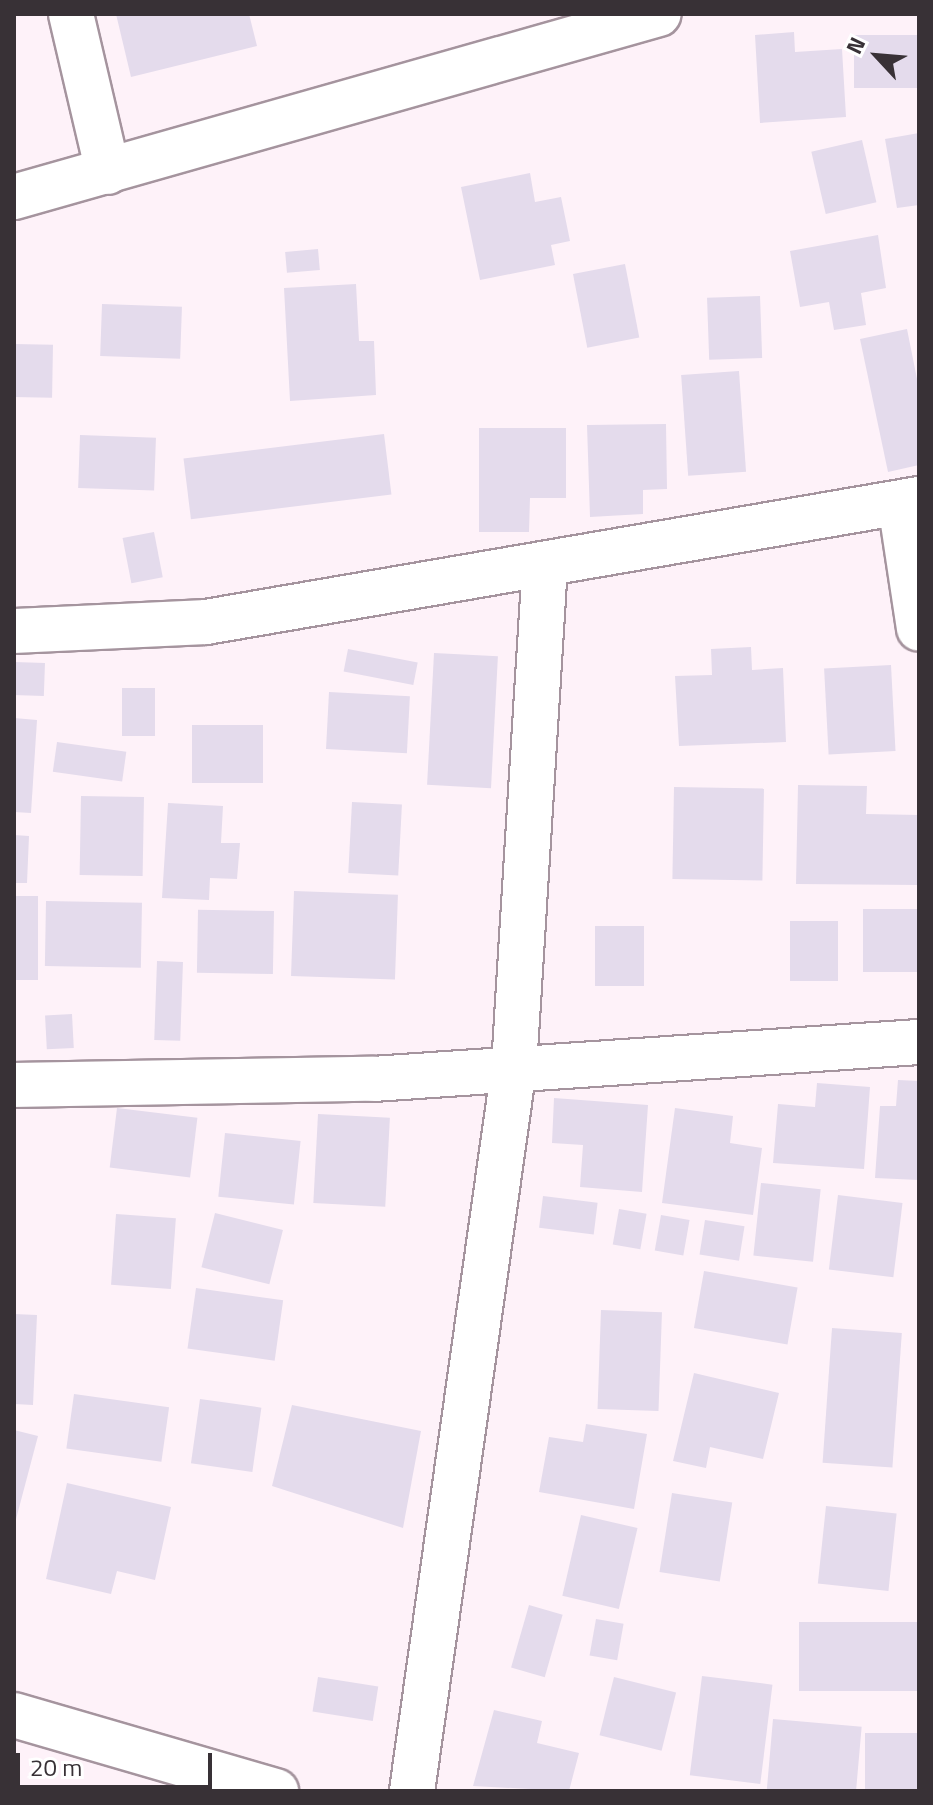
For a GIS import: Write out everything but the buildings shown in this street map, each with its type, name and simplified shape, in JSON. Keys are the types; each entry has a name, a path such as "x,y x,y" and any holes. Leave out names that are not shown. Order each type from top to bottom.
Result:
{"street":[{"path":"71,14 108,172"},
{"path":"14,197 659,14"},
{"path":"14,631 206,622 910,501 919,629"},
{"path":"412,1791 514,1067 545,564"},
{"path":"14,1085 373,1079 514,1067 919,1042"},
{"path":"14,1715 276,1791"}]}
